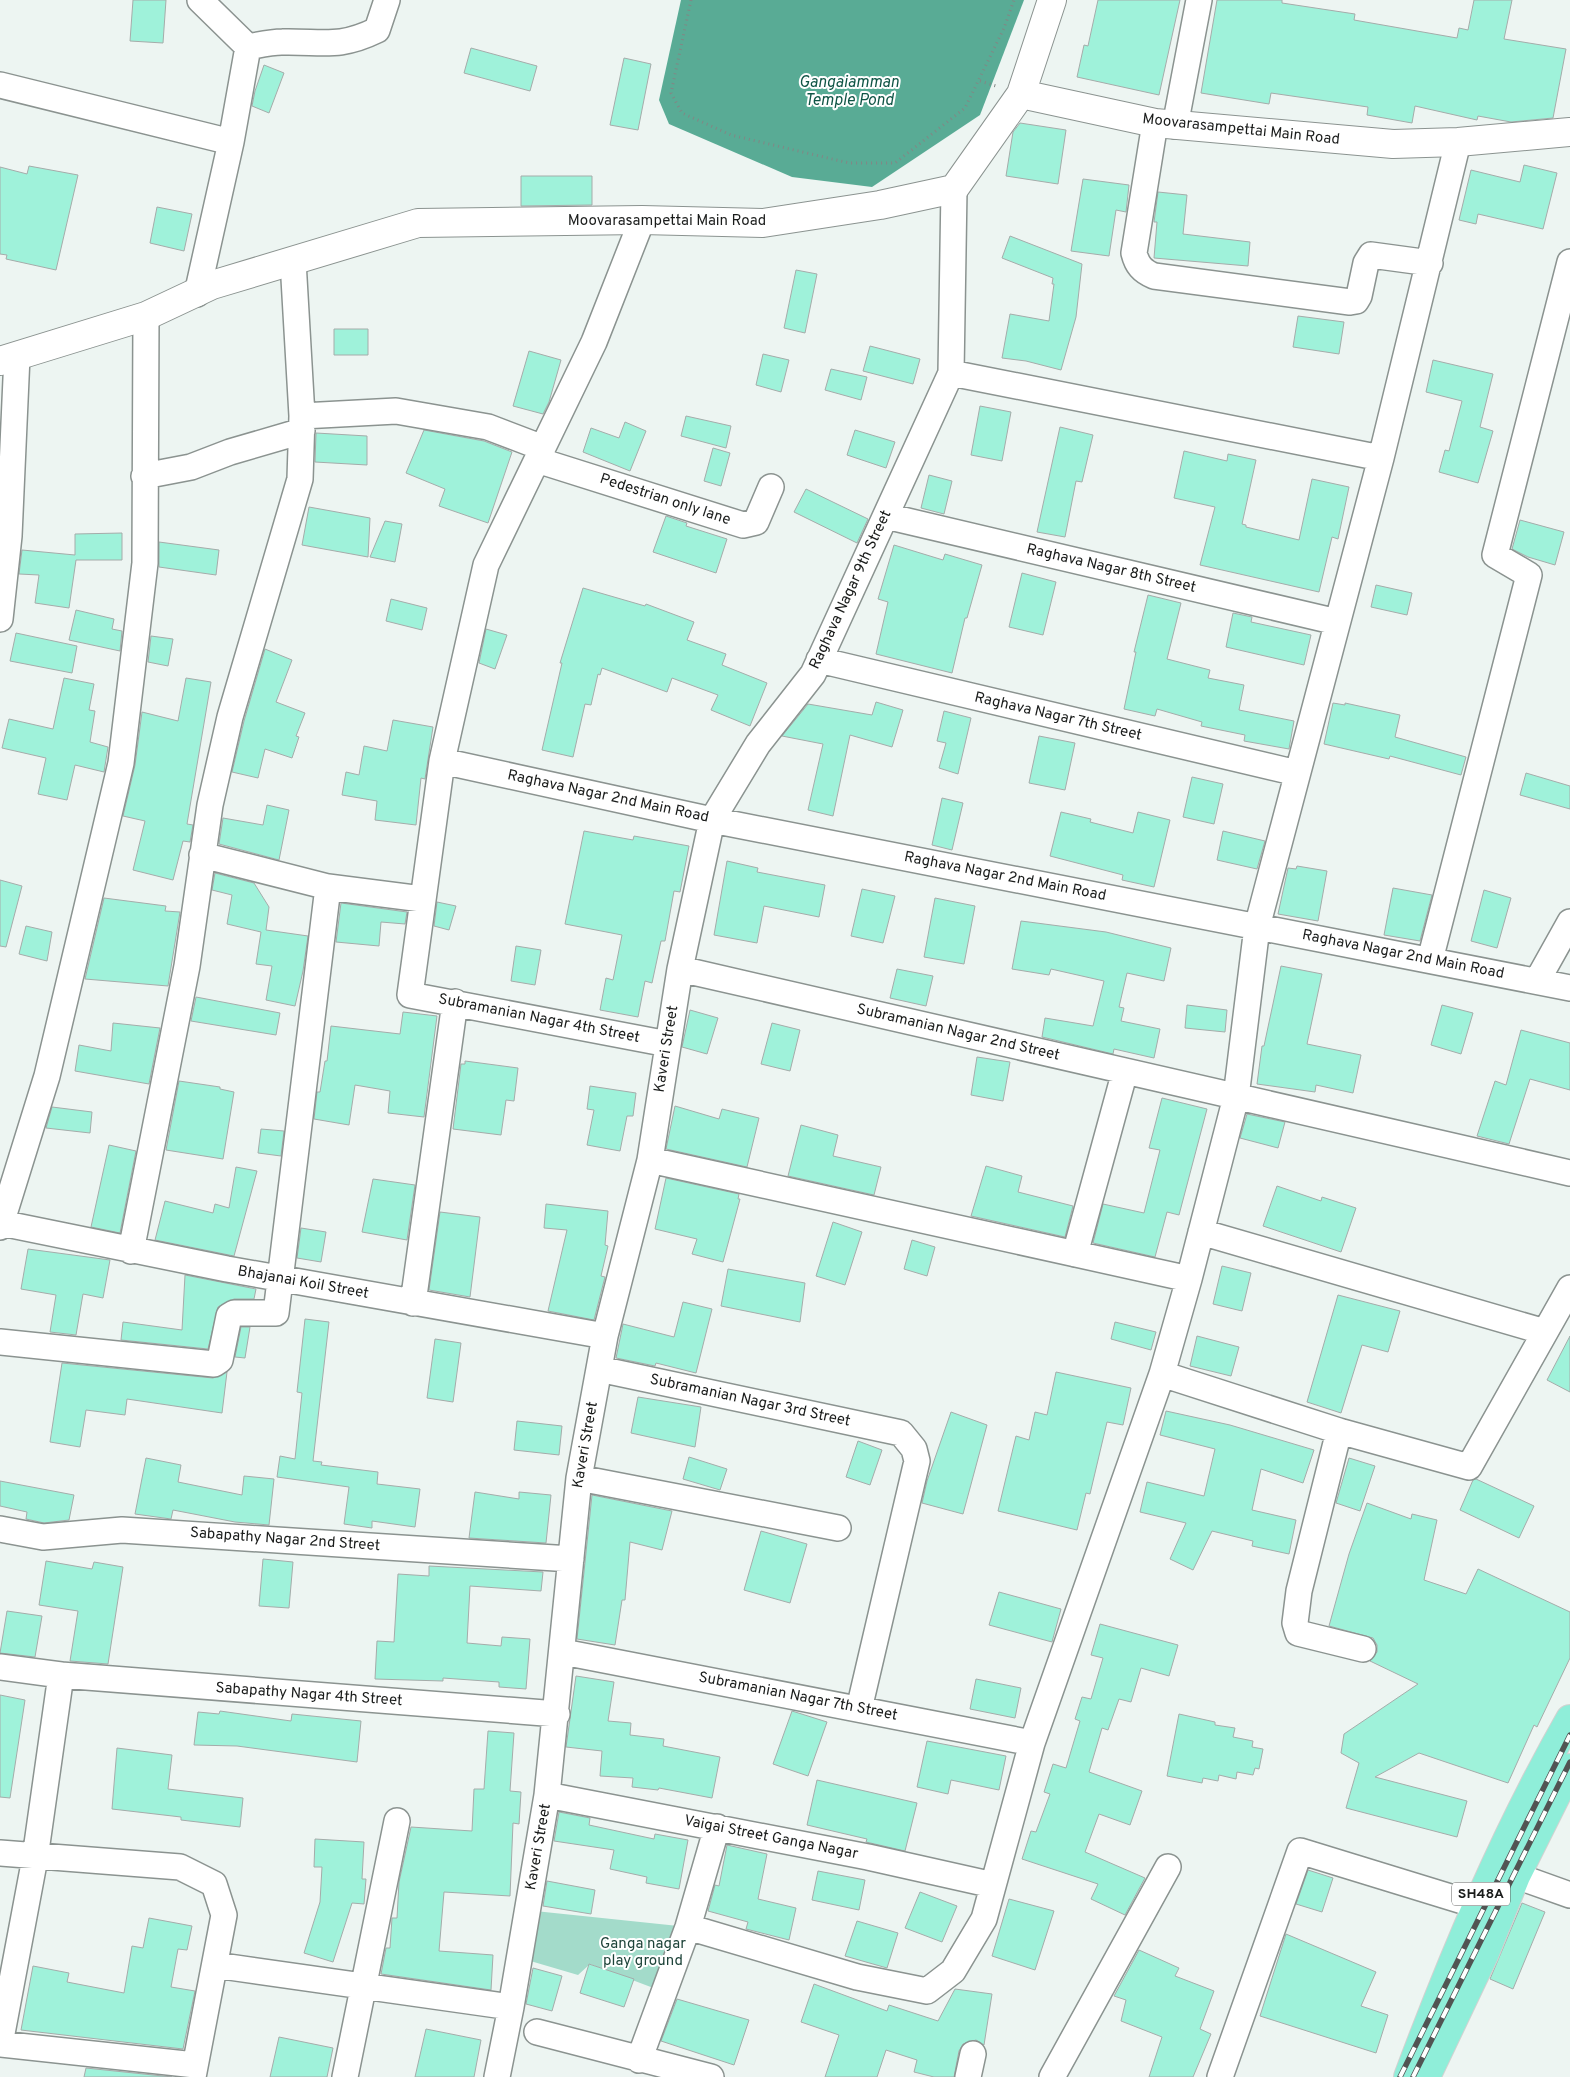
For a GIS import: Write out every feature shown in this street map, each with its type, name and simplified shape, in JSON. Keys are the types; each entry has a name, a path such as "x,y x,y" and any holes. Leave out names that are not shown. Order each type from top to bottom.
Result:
{"main road":[{"name":"SH48A","path":"1426,2077 1484,1954 1504,1872 1540,1772 1570,1719"},
{"name":"SH48A","path":"1408,2077 1441,1987 1476,1905 1504,1872 1570,1768"}],"street":[{"path":"248,47 281,42 324,44 356,40 378,30 387,0"},
{"path":"1052,0 1021,94 954,189 951,373 1381,458"},
{"path":"1199,0 1165,124 1134,253 1136,262 1144,272 1154,276 1350,302 1356,301 1359,296 1366,263 1371,255 1430,263"},
{"path":"209,4 248,47"},
{"path":"197,294 231,142 248,47"},
{"path":"0,85 231,142"},
{"name":"Moovarasampettai Main Road","path":"1021,94 1165,124 1393,144 1458,142 1570,132"},
{"path":"688,1927 858,1977 927,1991 953,1971 984,1919 1032,1743 1162,1374 1189,1279 1236,1097 1257,926 1381,458 1458,142"},
{"name":"Moovarasampettai Main Road","path":"8,359 146,316 197,294 212,285 418,223 642,220 764,223 880,205 954,189"},
{"path":"202,855 328,887 422,899 442,761 486,565 594,342 642,220"},
{"path":"131,1251 187,966 202,855 230,717 300,478 302,423 293,261"},
{"path":"1430,960 1528,575 1495,555 1570,262"},
{"path":"0,1225 47,1076 121,764 145,564 146,316"},
{"path":"0,619 9,536 8,359"},
{"name":"Raghava Nagar 9th Street","path":"712,820 758,744 813,674 951,373"},
{"path":"144,476 191,467 302,423 396,411 488,426 540,454"},
{"name":"Pedestrian only lane","path":"540,454 743,525 756,522 771,487"},
{"name":"Raghava Nagar 8th Street","path":"886,516 1337,622"},
{"name":"Raghava Nagar 7th Street","path":"819,660 1298,773"},
{"name":"Raghava Nagar 2nd Main Road","path":"442,761 712,820 1570,988"},
{"name":"Kaveri Street","path":"496,2077 512,2007 547,1795 557,1714 579,1478 605,1336 650,1160 680,969 712,820"},
{"path":"0,1342 214,1364 220,1360 229,1316 234,1313 276,1313 282,1279 328,887"},
{"name":"Subramanian Nagar 4th Street","path":"422,899 410,995 455,1002 668,1044"},
{"path":"1537,981 1570,922"},
{"name":"Subramanian Nagar 2nd Street","path":"680,969 1570,1173"},
{"path":"413,1303 455,1002"},
{"path":"1075,1254 1124,1071"},
{"path":"650,1160 1189,1279"},
{"name":"Bhajanai Koil Street","path":"0,1225 282,1279 605,1336"},
{"path":"1201,1232 1545,1332"},
{"path":"1162,1374 1339,1431 1469,1467 1570,1288"},
{"name":"Subramanian Nagar 3rd Street","path":"599,1369 901,1433 914,1449 917,1461 859,1709"},
{"path":"1339,1431 1299,1591 1295,1623 1298,1633 1362,1649"},
{"path":"579,1478 838,1528"},
{"name":"Sabapathy Nagar 2nd Street","path":"0,1529 43,1537 122,1530 571,1559"},
{"name":"Subramanian Nagar 7th Street","path":"563,1652 1032,1743"},
{"name":"Sabapathy Nagar 4th Street","path":"0,1667 61,1675 557,1714"},
{"path":"0,1854 35,1857 180,1867 214,1884 224,1915 194,2071 0,2044 35,1857 61,1675"},
{"name":"Vaigai Street Ganga Nagar","path":"547,1795 868,1857 994,1885"},
{"path":"345,2077 396,1821"},
{"path":"639,2060 688,1927 717,1828"},
{"path":"1220,2077 1300,1851 1476,1905"},
{"path":"1052,2077 1168,1867"},
{"path":"1504,1872 1570,1895"},
{"path":"215,1965 512,2007"},
{"path":"537,2032 639,2060 711,2077"}],"path":[{"path":"691,0 671,93 682,113 731,134 814,156 858,163 895,163 965,108 1004,28 1014,0"}],"green space":[{"name":"Ganga nagar play ground","path":"535,1911 688,1927 664,1992 590,1964 578,1975 527,1960"}],"water":[{"name":"Gangaiamman Temple Pond","path":"681,0 1024,0 980,115 872,187 792,177 669,124 659,100"}],"building":[{"path":"133,0 166,0 163,43 130,41"},
{"path":"1098,0 1180,0 1159,95 1077,77 1084,45 1088,46"},
{"path":"1217,0 1282,0 1282,3 1355,14 1354,20 1457,38 1459,28 1468,30 1474,0 1512,0 1504,39 1566,49 1553,118 1511,122 1478,116 1477,120 1415,106 1412,123 1367,115 1368,107 1271,93 1269,104 1201,93"},
{"path":"471,48 537,66 530,91 464,73"},
{"path":"624,58 651,64 638,130 610,125"},
{"path":"264,65 284,73 269,113 252,106"},
{"path":"1020,123 1066,130 1058,184 1006,176 1013,132"},
{"path":"1524,165 1557,173 1543,229 1478,214 1476,224 1459,220 1471,170 1520,182"},
{"path":"29,166 78,175 56,270 6,259 7,255 0,254 0,167 27,174"},
{"path":"521,176 592,176 592,205 521,206"},
{"path":"1083,179 1129,185 1126,212 1116,210 1109,256 1071,251"},
{"path":"1158,192 1187,195 1183,234 1250,242 1248,266 1154,258 1157,222 1154,222"},
{"path":"157,207 192,214 184,251 150,243"},
{"path":"1010,236 1082,264 1076,317 1061,370 1026,361 1002,358 1010,314 1049,321 1054,284 1052,284 1053,278 1002,258"},
{"path":"796,270 817,274 805,333 784,328"},
{"path":"1298,316 1344,322 1339,354 1293,347"},
{"path":"334,329 368,329 368,355 334,355"},
{"path":"870,346 920,359 913,384 863,371"},
{"path":"529,351 561,360 549,402 543,414 513,406"},
{"path":"763,354 789,360 781,392 756,385"},
{"path":"1433,360 1493,374 1480,427 1493,431 1478,483 1439,472 1445,450 1449,451 1462,401 1426,392"},
{"path":"831,369 867,377 861,400 825,390"},
{"path":"980,406 1011,412 1002,461 971,455"},
{"path":"686,416 731,426 726,448 681,436"},
{"path":"625,422 646,431 630,471 583,452 591,428 619,438"},
{"path":"1060,427 1093,435 1082,482 1076,481 1065,537 1037,532"},
{"path":"424,430 484,441 512,452 488,523 439,506 445,489 406,473"},
{"path":"855,430 895,442 886,468 847,455"},
{"path":"316,433 367,436 367,465 315,462"},
{"path":"713,448 730,453 721,486 704,481"},
{"path":"1184,451 1227,461 1228,454 1256,460 1242,524 1246,525 1246,527 1299,540 1312,479 1349,487 1338,539 1332,537 1319,592 1200,565 1215,507 1174,498"},
{"path":"929,475 952,481 944,514 921,508"},
{"path":"806,489 868,519 857,543 794,512"},
{"path":"309,507 370,518 368,557 302,545"},
{"path":"666,516 687,523 686,526 727,539 716,573 653,552"},
{"path":"1520,520 1564,532 1555,565 1528,557 1512,549"},
{"path":"385,521 402,524 395,562 370,557"},
{"path":"122,533 122,560 76,560 69,608 35,603 39,575 19,574 22,550 75,555 75,534"},
{"path":"159,542 219,550 216,575 159,567"},
{"path":"894,545 943,560 945,554 982,565 967,618 965,618 952,673 876,654 888,602 878,599"},
{"path":"1022,573 1056,582 1043,635 1009,627"},
{"path":"1376,585 1412,593 1407,615 1371,607"},
{"path":"583,588 645,606 646,604 694,622 687,640 726,654 722,665 767,683 750,726 711,710 718,695 672,678 667,692 602,668 600,675 598,674 591,705 585,704 573,757 542,750 562,663 560,663"},
{"path":"1148,595 1181,603 1167,659 1210,670 1208,678 1244,685 1239,710 1294,721 1289,749 1244,741 1245,735 1201,726 1202,722 1157,709 1155,716 1124,709 1136,652 1134,652"},
{"path":"391,599 427,608 422,630 386,621"},
{"path":"76,610 114,619 112,629 122,631 120,651 69,640"},
{"path":"1233,613 1252,617 1251,622 1311,635 1304,665 1226,647"},
{"path":"486,629 507,635 495,669 479,663"},
{"path":"16,633 77,646 72,673 10,661"},
{"path":"151,636 173,639 168,666 148,662"},
{"path":"265,649 292,660 276,702 305,713 296,736 299,737 292,758 265,749 258,778 232,772 244,721"},
{"path":"64,678 94,684 89,710 95,711 90,742 108,747 104,772 75,765 67,800 38,794 46,758 2,748 9,719 53,729"},
{"path":"186,678 211,682 187,824 193,825 190,842 183,841 173,880 133,870 145,821 123,816 135,765 142,712 178,721"},
{"path":"876,702 903,710 892,747 850,735 833,816 808,810 823,744 782,736 808,704 872,715"},
{"path":"1333,703 1345,705 1345,703 1400,715 1395,737 1466,757 1461,775 1390,756 1389,759 1324,744"},
{"path":"944,711 971,718 958,774 939,768 946,743 937,741"},
{"path":"393,720 433,727 425,779 421,778 416,825 375,820 377,801 342,795 346,772 359,775 364,746 387,751"},
{"path":"1039,736 1075,743 1065,790 1029,783"},
{"path":"1526,773 1570,786 1570,809 1520,795"},
{"path":"1192,777 1223,784 1214,824 1183,817"},
{"path":"942,798 963,803 952,850 932,845"},
{"path":"267,805 289,810 279,860 219,844 223,818 263,825"},
{"path":"1061,812 1091,819 1090,822 1133,833 1138,812 1170,820 1154,887 1122,880 1123,875 1050,856"},
{"path":"584,831 633,840 634,836 689,846 680,892 674,891 665,941 661,941 652,983 645,981 638,1017 600,1010 606,978 613,980 622,935 565,924"},
{"path":"1223,831 1265,841 1257,869 1217,860"},
{"path":"727,861 758,868 757,872 825,885 819,917 764,906 757,943 714,935"},
{"path":"1297,866 1327,871 1318,921 1278,914 1288,868 1296,869"},
{"path":"215,873 254,883 269,907 266,930 308,936 295,1006 266,1000 272,966 256,964 261,932 227,924 232,895 212,890"},
{"path":"0,880 22,886 6,947 0,946"},
{"path":"1393,888 1432,895 1420,941 1384,935"},
{"path":"862,889 895,896 883,943 851,936"},
{"path":"1484,890 1511,898 1497,948 1471,941"},
{"path":"104,898 166,906 165,911 180,912 168,986 85,979"},
{"path":"935,898 975,906 964,964 924,957"},
{"path":"437,902 456,906 449,930 434,926"},
{"path":"341,903 407,912 405,924 381,922 379,946 336,942"},
{"path":"1021,921 1106,932 1171,948 1164,981 1127,973 1119,1007 1124,1008 1121,1021 1160,1029 1154,1058 1114,1049 1113,1054 1042,1037 1045,1018 1093,1026 1104,981 1051,969 1049,975 1012,969"},
{"path":"26,926 52,932 47,961 19,954"},
{"path":"516,946 541,950 535,985 511,981"},
{"path":"1281,966 1322,974 1307,1044 1361,1055 1353,1093 1316,1085 1315,1092 1257,1084 1262,1046 1264,1046"},
{"path":"897,969 933,976 926,1006 890,998"},
{"path":"196,997 280,1013 276,1035 191,1021"},
{"path":"1187,1005 1227,1010 1225,1032 1185,1028"},
{"path":"1442,1005 1473,1013 1461,1054 1431,1045"},
{"path":"690,1010 718,1018 707,1054 682,1047"},
{"path":"403,1012 437,1016 424,1117 388,1113 390,1091 355,1085 349,1125 314,1119 317,1092 320,1092 325,1061 327,1061 331,1026 400,1034"},
{"path":"113,1023 160,1028 149,1084 75,1071 79,1045 111,1051"},
{"path":"772,1023 800,1030 790,1071 761,1064"},
{"path":"1521,1030 1570,1043 1570,1090 1530,1079 1509,1144 1477,1136 1495,1081 1506,1085"},
{"path":"977,1057 1010,1062 1003,1101 971,1095"},
{"path":"465,1061 518,1068 514,1101 506,1100 501,1135 453,1129 461,1064 465,1064"},
{"path":"179,1081 220,1087 220,1089 234,1092 223,1159 166,1150"},
{"path":"590,1086 636,1093 633,1116 627,1116 620,1151 587,1145 594,1110 587,1109"},
{"path":"1162,1098 1207,1109 1179,1215 1167,1212 1155,1257 1093,1243 1103,1204 1144,1213 1160,1150 1149,1148"},
{"path":"675,1106 719,1119 722,1109 759,1118 747,1167 666,1149"},
{"path":"52,1107 92,1112 90,1133 46,1128"},
{"path":"1247,1114 1285,1122 1278,1148 1240,1138"},
{"path":"801,1125 838,1135 833,1156 881,1167 874,1195 788,1176"},
{"path":"261,1129 284,1131 281,1156 258,1153"},
{"path":"109,1145 136,1151 120,1233 91,1227"},
{"path":"986,1166 1022,1176 1018,1192 1073,1206 1065,1237 971,1216"},
{"path":"236,1167 257,1171 234,1256 155,1240 165,1201 213,1213 215,1204 229,1208"},
{"path":"666,1178 739,1194 738,1199 740,1199 723,1262 692,1254 697,1239 655,1229"},
{"path":"373,1179 415,1185 407,1240 362,1232"},
{"path":"1277,1186 1321,1201 1322,1197 1356,1208 1341,1252 1263,1226"},
{"path":"546,1204 608,1211 605,1245 608,1246 601,1276 605,1277 594,1320 548,1311 567,1230 544,1228"},
{"path":"440,1212 480,1217 470,1297 429,1290"},
{"path":"833,1222 862,1232 845,1285 816,1276"},
{"path":"301,1228 326,1232 321,1262 297,1258"},
{"path":"912,1240 935,1247 927,1276 904,1269"},
{"path":"28,1249 110,1260 103,1298 83,1294 76,1335 50,1332 56,1295 21,1289"},
{"path":"1222,1266 1251,1273 1242,1311 1213,1304"},
{"path":"728,1269 805,1283 800,1322 721,1306"},
{"path":"185,1275 256,1289 254,1299 234,1299 218,1307 208,1349 121,1340 123,1322 182,1330"},
{"path":"1338,1295 1400,1311 1388,1352 1362,1345 1341,1413 1307,1402"},
{"path":"683,1302 712,1309 696,1373 656,1363 655,1366 616,1358 623,1324 674,1337"},
{"path":"305,1319 329,1322 313,1461 322,1462 321,1465 378,1472 377,1484 420,1489 415,1527 372,1521 372,1528 344,1524 349,1487 277,1477 280,1456 295,1459 302,1393 297,1392"},
{"path":"1115,1322 1156,1332 1151,1350 1111,1339"},
{"path":"241,1327 250,1327 245,1358 235,1357"},
{"path":"1197,1336 1239,1347 1231,1376 1190,1366"},
{"path":"1570,1336 1570,1392 1547,1380"},
{"path":"435,1339 461,1343 453,1402 427,1398"},
{"path":"62,1363 213,1378 227,1372 222,1413 127,1399 125,1415 86,1410 80,1447 50,1442"},
{"path":"1056,1372 1131,1388 1123,1425 1107,1422 1090,1494 1086,1493 1077,1530 998,1511 1016,1436 1029,1440 1035,1412 1047,1415"},
{"path":"638,1397 701,1407 695,1447 631,1433"},
{"path":"1166,1411 1230,1425 1314,1450 1303,1483 1261,1469 1252,1510 1296,1520 1289,1554 1252,1546 1253,1541 1212,1531 1193,1570 1170,1559 1186,1523 1140,1512 1147,1482 1204,1496 1215,1449 1160,1435"},
{"path":"951,1412 987,1425 963,1514 922,1503 927,1481"},
{"path":"517,1421 562,1426 559,1455 514,1450"},
{"path":"858,1441 882,1450 870,1485 846,1477"},
{"path":"689,1457 727,1469 720,1490 683,1479"},
{"path":"146,1458 181,1465 178,1482 242,1495 244,1476 274,1479 269,1525 235,1522 173,1510 171,1519 135,1514"},
{"path":"1349,1458 1375,1466 1360,1511 1336,1503"},
{"path":"1476,1479 1534,1506 1519,1538 1460,1510 1473,1480"},
{"path":"0,1481 74,1495 69,1520 44,1523 26,1519 27,1512 0,1506"},
{"path":"475,1492 519,1499 519,1492 551,1495 546,1543 469,1538"},
{"path":"592,1495 672,1511 662,1550 630,1542 625,1600 622,1600 615,1645 577,1639"},
{"path":"1367,1503 1411,1519 1412,1514 1437,1520 1424,1580 1466,1594 1478,1569 1570,1612 1570,1658 1537,1727 1534,1725 1508,1783 1419,1753 1375,1777 1467,1801 1457,1837 1346,1808 1359,1763 1341,1753 1344,1734 1418,1684 1370,1661 1377,1652 1377,1645 1373,1638 1329,1626 1349,1554"},
{"path":"761,1531 807,1544 790,1603 744,1590"},
{"path":"263,1559 293,1562 289,1608 259,1606"},
{"path":"46,1561 92,1569 94,1562 123,1567 108,1664 70,1661 78,1611 39,1605"},
{"path":"429,1566 543,1572 541,1591 470,1586 467,1643 501,1646 502,1637 530,1639 526,1689 499,1687 499,1682 443,1678 443,1681 375,1679 377,1641 394,1642 398,1574 429,1576"},
{"path":"999,1592 1061,1609 1052,1642 989,1625"},
{"path":"7,1611 42,1616 35,1657 0,1653"},
{"path":"1100,1624 1178,1645 1169,1676 1141,1668 1131,1702 1119,1699 1108,1730 1102,1728 1089,1772 1142,1791 1130,1825 1099,1814 1085,1852 1145,1878 1125,1915 1091,1899 1098,1884 1022,1859 1031,1831 1036,1832 1050,1794 1044,1792 1053,1764 1066,1768 1080,1721 1075,1719 1082,1697 1091,1699 1103,1658 1091,1655"},
{"path":"576,1676 614,1682 608,1721 631,1723 630,1735 664,1739 663,1746 720,1757 712,1798 659,1788 658,1790 632,1787 633,1778 600,1776 602,1751 566,1747"},
{"path":"976,1679 1021,1688 1015,1718 970,1709"},
{"path":"0,1695 25,1700 10,1798 0,1797"},
{"path":"220,1711 291,1721 292,1714 361,1721 357,1762 237,1746 194,1745 198,1712 219,1714"},
{"path":"792,1711 827,1722 808,1776 773,1764"},
{"path":"1179,1714 1215,1722 1215,1725 1235,1728 1233,1737 1253,1741 1252,1747 1263,1749 1259,1769 1255,1768 1253,1775 1237,1772 1236,1779 1219,1775 1218,1781 1203,1778 1202,1783 1167,1776"},
{"path":"488,1731 514,1733 510,1791 521,1792 519,1824 513,1823 510,1896 444,1892 439,1951 493,1955 491,1990 381,1974 386,1948 390,1948 392,1918 397,1918 399,1882 411,1827 472,1831 474,1789 484,1789"},
{"path":"927,1741 1006,1756 999,1790 951,1780 948,1794 917,1787"},
{"path":"117,1748 172,1755 168,1789 243,1798 240,1827 181,1820 181,1817 112,1809"},
{"path":"817,1780 917,1803 905,1851 866,1842 867,1839 807,1825"},
{"path":"559,1812 590,1818 589,1825 654,1839 655,1834 688,1840 679,1889 646,1883 647,1877 610,1869 614,1850 554,1841"},
{"path":"315,1839 364,1842 362,1879 366,1879 364,1904 352,1903 333,1962 304,1953 320,1902 322,1867 314,1867"},
{"path":"727,1845 767,1854 758,1899 796,1908 789,1940 746,1929 748,1922 708,1911 715,1885 719,1886"},
{"path":"1308,1870 1333,1878 1322,1912 1296,1904"},
{"path":"818,1871 865,1880 859,1910 812,1900"},
{"path":"547,1881 595,1890 591,1914 543,1906"},
{"path":"920,1892 957,1906 942,1942 905,1928"},
{"path":"1009,1899 1054,1911 1035,1970 992,1956"},
{"path":"1522,1903 1545,1912 1513,1989 1490,1979"},
{"path":"149,1918 192,1926 187,1950 178,1949 171,1987 195,1991 183,2049 21,2030 33,1966 69,1973 67,1982 124,1993 132,1946 143,1948"},
{"path":"857,1921 898,1933 887,1968 845,1956"},
{"path":"1286,1934 1376,1972 1361,2006 1388,2015 1376,2053 1260,2016"},
{"path":"1139,1950 1179,1968 1175,1976 1214,1991 1200,2029 1211,2034 1193,2077 1149,2077 1162,2037 1121,2021 1126,2000 1114,1996"},
{"path":"589,1964 634,1979 624,2007 580,1993"},
{"path":"533,1968 562,1976 552,2011 526,2004"},
{"path":"814,1984 887,2011 889,2005 938,2021 955,1989 992,1994 984,2045 976,2040 963,2044 959,2051 954,2077 934,2077 914,2072 917,2060 886,2050 877,2077 825,2077 839,2035 801,2022"},
{"path":"677,1999 749,2020 734,2065 661,2041"},
{"path":"426,2029 481,2040 474,2077 415,2077"},
{"path":"279,2037 333,2048 327,2077 270,2077"},
{"path":"86,2068 172,2077 84,2077"}],"railway":[{"path":"1400,2077 1570,1735"},
{"path":"1413,2077 1570,1762"}]}
